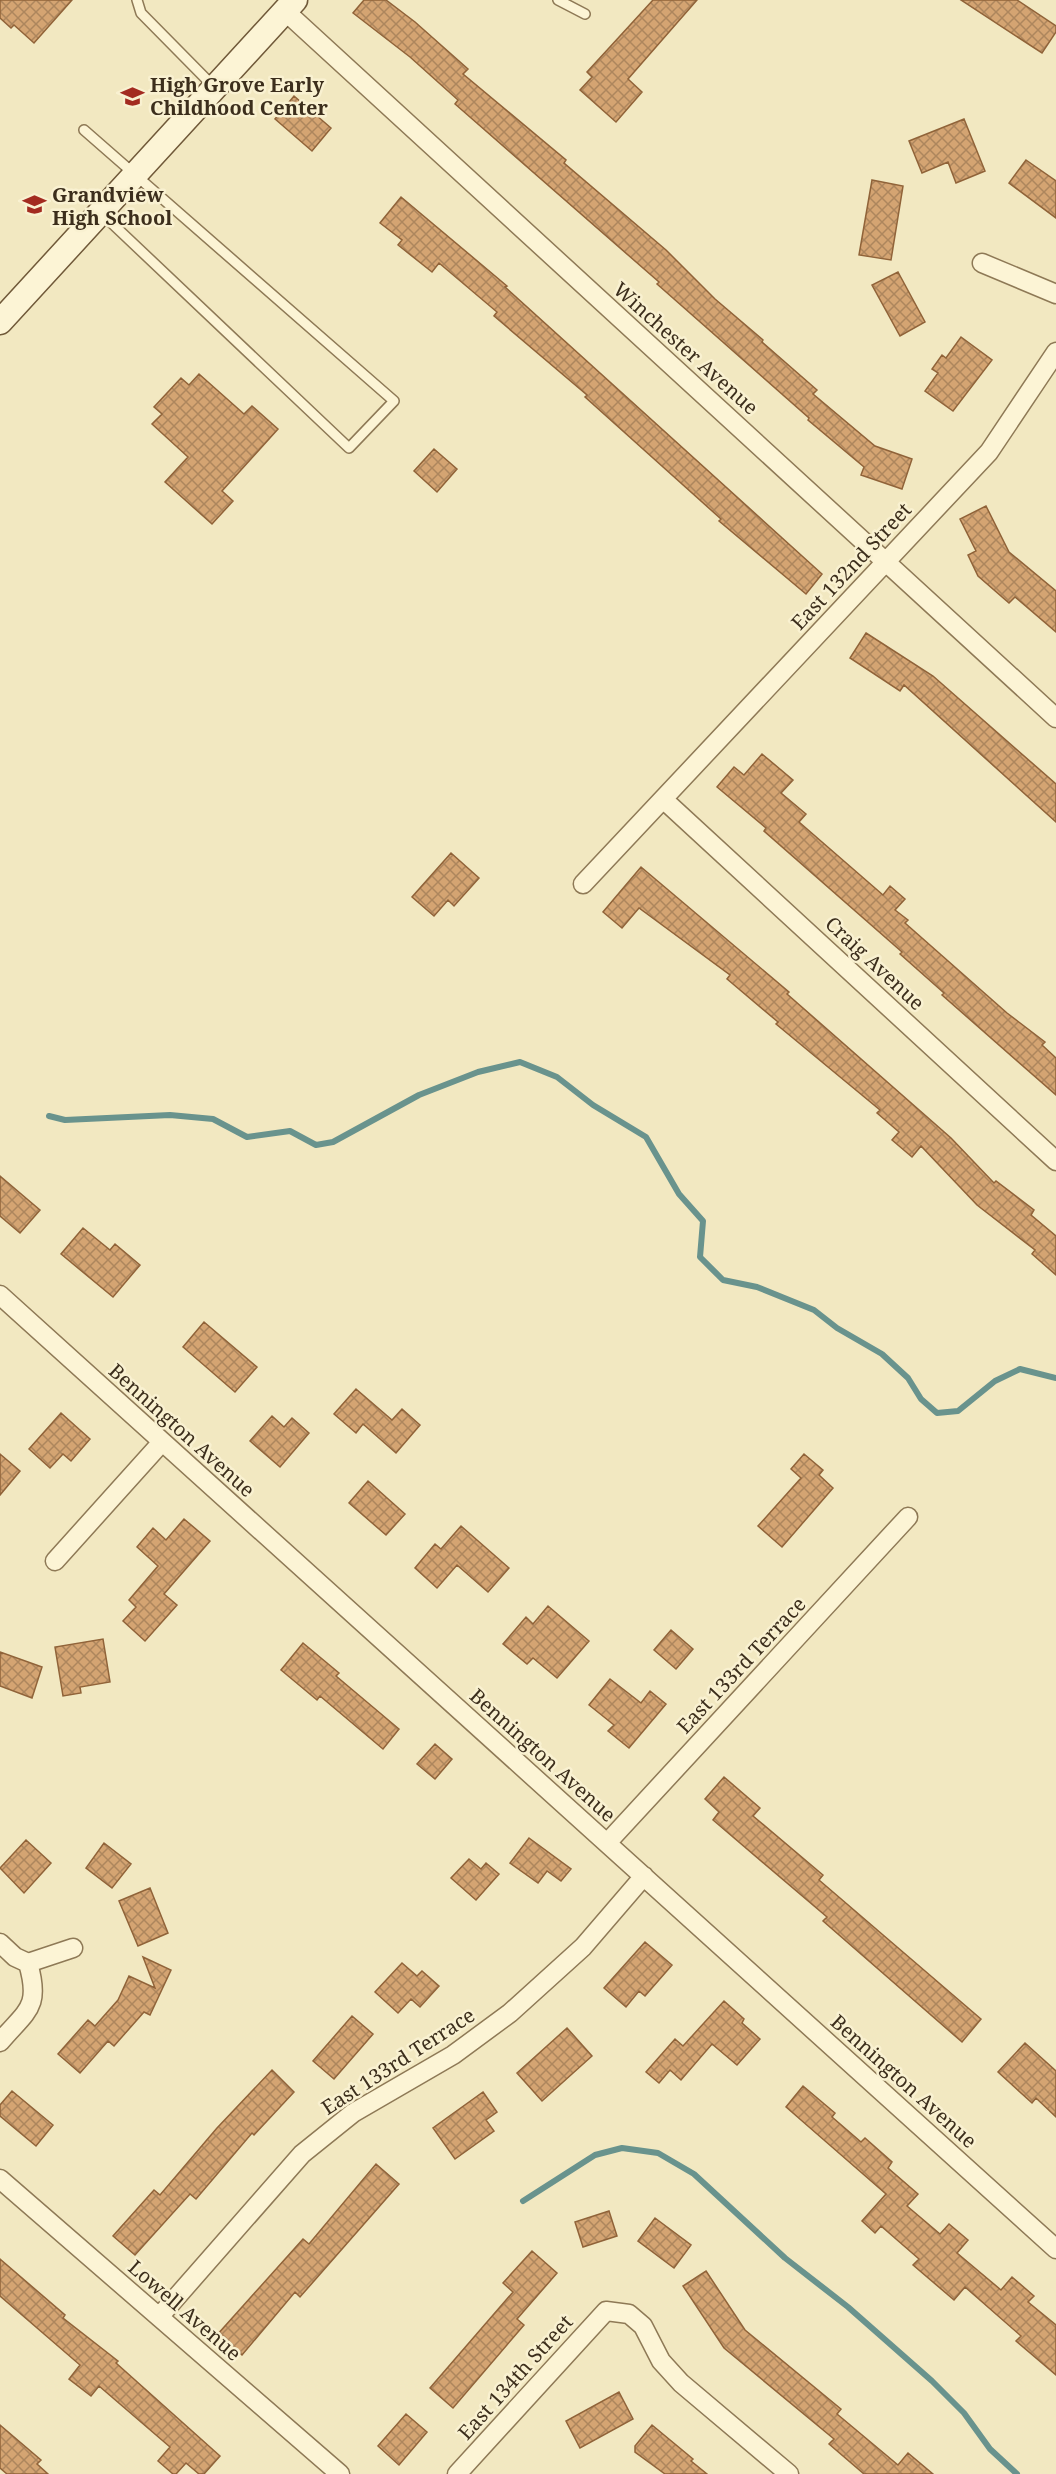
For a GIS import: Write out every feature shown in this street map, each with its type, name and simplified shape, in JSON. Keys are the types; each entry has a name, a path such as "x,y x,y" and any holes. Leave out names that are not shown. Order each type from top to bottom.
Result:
{"main road":[{"path":"0,322 290,5"}],"street":[{"name":"Winchester Avenue","path":"290,5 1056,718"},
{"path":"982,262 1056,294"},
{"name":"East 132nd Street","path":"583,884 989,452 1054,363"},
{"name":"Craig Avenue","path":"663,799 1056,1161"},
{"name":"Bennington Avenue","path":"0,1295 1056,2249"},
{"path":"55,1561 162,1442"},
{"name":"East 133rd Terrace","path":"607,1843 908,1517"},
{"name":"East 133rd Terrace","path":"159,2317 302,2154 353,2113 453,2055 510,2013 583,1947 644,1876"},
{"path":"0,1943 15,1957 28,1964 35,1988 32,2004 0,2042"},
{"path":"28,1964 73,1948"},
{"name":"Lowell Avenue","path":"0,2180 340,2474"},
{"name":"East 134th Street","path":"457,2474 606,2311 629,2314 642,2326 661,2361 681,2383 789,2474"}],"lane":[{"path":"137,0 141,13 214,87"},
{"path":"558,0 585,15"},
{"path":"84,130 136,173 394,401 349,448 100,213"}],"building":[{"path":"0,0 72,0 34,43 14,25 11,28 0,18"},
{"path":"364,0 386,0 415,22 468,69 463,74 566,160 564,163 666,250 715,299 817,390 813,394 875,446 912,459 902,489 861,475 864,467 808,420 809,418 657,284 659,282 455,104 458,100 410,57 353,13"},
{"path":"653,0 697,0 628,79 642,92 616,122 580,90 592,77 587,72"},
{"path":"961,0 1017,0 1056,26 1056,32 1042,53"},
{"path":"294,96 331,128 312,151 275,119"},
{"path":"964,119 985,171 956,183 948,162 922,173 909,141"},
{"path":"1026,160 1056,181 1056,218 1009,183"},
{"path":"872,180 903,186 891,260 859,255"},
{"path":"401,197 507,286 505,287 822,574 806,594 719,521 721,519 585,397 587,395 494,316 497,312 439,263 432,272 398,245 402,240 380,223"},
{"path":"898,272 925,322 900,336 872,285"},
{"path":"961,337 992,360 953,411 925,391 938,373 932,369 942,355 946,358"},
{"path":"199,374 244,414 252,406 278,429 222,491 233,501 212,524 165,482 188,457 152,424 162,414 154,407 181,378 189,385"},
{"path":"434,449 457,469 437,492 414,471"},
{"path":"986,506 1009,552 1056,591 1056,632 1015,597 1009,603 978,576 968,555 976,551 960,519"},
{"path":"866,633 933,676 1056,784 1056,822 904,685 900,691 850,658"},
{"path":"762,754 793,780 781,793 806,814 799,822 883,895 890,886 905,899 895,910 908,920 905,923 1007,1013 1045,1042 1042,1045 1056,1058 1056,1095 942,995 944,993 900,954 902,952 764,831 766,828 717,787 734,767 744,775"},
{"path":"451,853 479,878 454,906 448,900 434,916 412,897"},
{"path":"641,867 789,992 787,994 951,1138 994,1183 996,1181 1034,1210 1031,1215 1056,1236 1056,1275 1032,1254 1035,1250 977,1205 921,1146 912,1157 892,1140 899,1132 877,1113 880,1110 776,1024 778,1022 727,979 730,975 639,908 622,928 603,912"},
{"path":"0,1176 40,1210 20,1233 0,1216"},
{"path":"83,1228 110,1250 115,1244 140,1265 113,1297 61,1254"},
{"path":"204,1322 257,1367 235,1392 183,1347"},
{"path":"356,1389 392,1420 402,1409 420,1425 396,1453 363,1424 356,1433 334,1414"},
{"path":"61,1413 90,1439 71,1461 63,1454 50,1468 29,1449"},
{"path":"272,1416 284,1427 292,1418 309,1433 280,1467 250,1441"},
{"path":"0,1454 20,1471 0,1495"},
{"path":"804,1454 823,1470 819,1475 833,1488 782,1547 758,1526 801,1478 791,1469"},
{"path":"368,1481 405,1514 386,1535 349,1503"},
{"path":"184,1519 210,1541 164,1594 177,1605 145,1641 123,1621 136,1607 129,1600 158,1566 137,1547 153,1528 166,1540"},
{"path":"461,1526 509,1568 488,1592 457,1565 437,1588 415,1568 435,1544 441,1549"},
{"path":"548,1606 589,1641 557,1678 533,1658 527,1664 503,1644 526,1617 533,1624"},
{"path":"671,1630 693,1649 676,1669 654,1650"},
{"path":"103,1639 110,1682 80,1687 81,1693 63,1696 55,1647"},
{"path":"303,1643 339,1673 336,1676 399,1729 383,1749 320,1696 317,1700 281,1670"},
{"path":"0,1652 42,1667 32,1698 0,1686"},
{"path":"610,1679 641,1703 650,1691 666,1704 629,1748 608,1731 614,1725 589,1705"},
{"path":"435,1744 452,1759 435,1779 417,1764"},
{"path":"724,1777 760,1808 753,1816 823,1875 819,1880 981,2019 962,2042 823,1921 827,1917 713,1820 719,1812 705,1799"},
{"path":"529,1838 571,1869 561,1881 547,1871 538,1883 510,1863"},
{"path":"26,1840 51,1863 24,1893 0,1868"},
{"path":"104,1843 131,1864 112,1888 86,1868"},
{"path":"469,1859 481,1869 486,1863 499,1874 476,1900 451,1878"},
{"path":"150,1888 168,1933 138,1946 119,1901"},
{"path":"645,1942 672,1965 645,1996 639,1991 626,2007 604,1988"},
{"path":"143,1957 171,1970 150,2015 144,2012 114,2046 108,2041 80,2073 58,2054 88,2020 95,2026 118,2000 129,1976 155,1988"},
{"path":"402,1963 417,1976 422,1971 439,1986 420,2007 411,1999 398,2013 375,1992"},
{"path":"724,2001 744,2019 742,2023 760,2039 737,2065 712,2044 681,2080 670,2070 659,2083 646,2072 675,2039 683,2046"},
{"path":"352,2016 373,2034 334,2079 313,2061"},
{"path":"567,2028 592,2056 542,2101 517,2073"},
{"path":"1025,2043 1056,2071 1056,2117 1036,2098 1032,2103 998,2072"},
{"path":"272,2070 294,2092 254,2135 252,2133 196,2199 190,2194 135,2255 113,2236 154,2190 160,2195 217,2128"},
{"path":"803,2086 835,2113 832,2117 861,2142 865,2138 892,2162 888,2168 918,2194 907,2206 940,2234 949,2224 968,2240 957,2253 1001,2290 1012,2277 1034,2296 1028,2302 1056,2325 1056,2375 1016,2341 1021,2336 965,2287 954,2300 913,2265 919,2259 881,2226 875,2233 862,2221 886,2194 786,2107"},
{"path":"12,2091 53,2125 36,2146 0,2116 0,2105"},
{"path":"483,2092 497,2112 486,2120 494,2131 455,2159 433,2128"},
{"path":"376,2164 399,2184 300,2297 295,2292 242,2355 217,2335 303,2239 309,2244"},
{"path":"609,2211 617,2236 583,2247 575,2222"},
{"path":"655,2218 691,2245 674,2268 638,2241"},
{"path":"532,2251 557,2273 517,2319 524,2325 453,2408 430,2388 513,2292 503,2283"},
{"path":"0,2259 65,2315 63,2318 118,2361 116,2363 220,2456 204,2474 199,2474 186,2463 176,2474 173,2474 158,2461 170,2447 99,2386 91,2396 69,2379 80,2365 0,2296"},
{"path":"706,2271 745,2330 841,2409 837,2414 898,2465 908,2453 933,2474 864,2474 829,2444 834,2439 724,2348 683,2286"},
{"path":"619,2392 633,2419 580,2448 566,2421"},
{"path":"406,2414 427,2432 399,2465 378,2446"},
{"path":"0,2425 41,2460 37,2464 48,2474 7,2474 0,2468"},
{"path":"652,2425 693,2459 691,2461 707,2474 665,2474 635,2452 635,2446"}],"waterway":[{"path":"49,1116 65,1120 170,1115 213,1119 247,1137 290,1131 316,1145 333,1142 419,1095 478,1072 520,1062 557,1077 593,1105 646,1137 679,1194 703,1221 700,1257 723,1280 757,1287 814,1310 837,1328 882,1354 908,1378 921,1399 937,1413 958,1411 995,1381 1020,1369 1056,1378"},
{"path":"523,2201 595,2155 622,2148 658,2153 694,2174 785,2258 848,2307 932,2381 964,2413 990,2449 1017,2474"}],"place":[{"name":"High Grove Early Childhood Center","path":"132,96"},
{"name":"Grandview High School","path":"34,205"}]}
